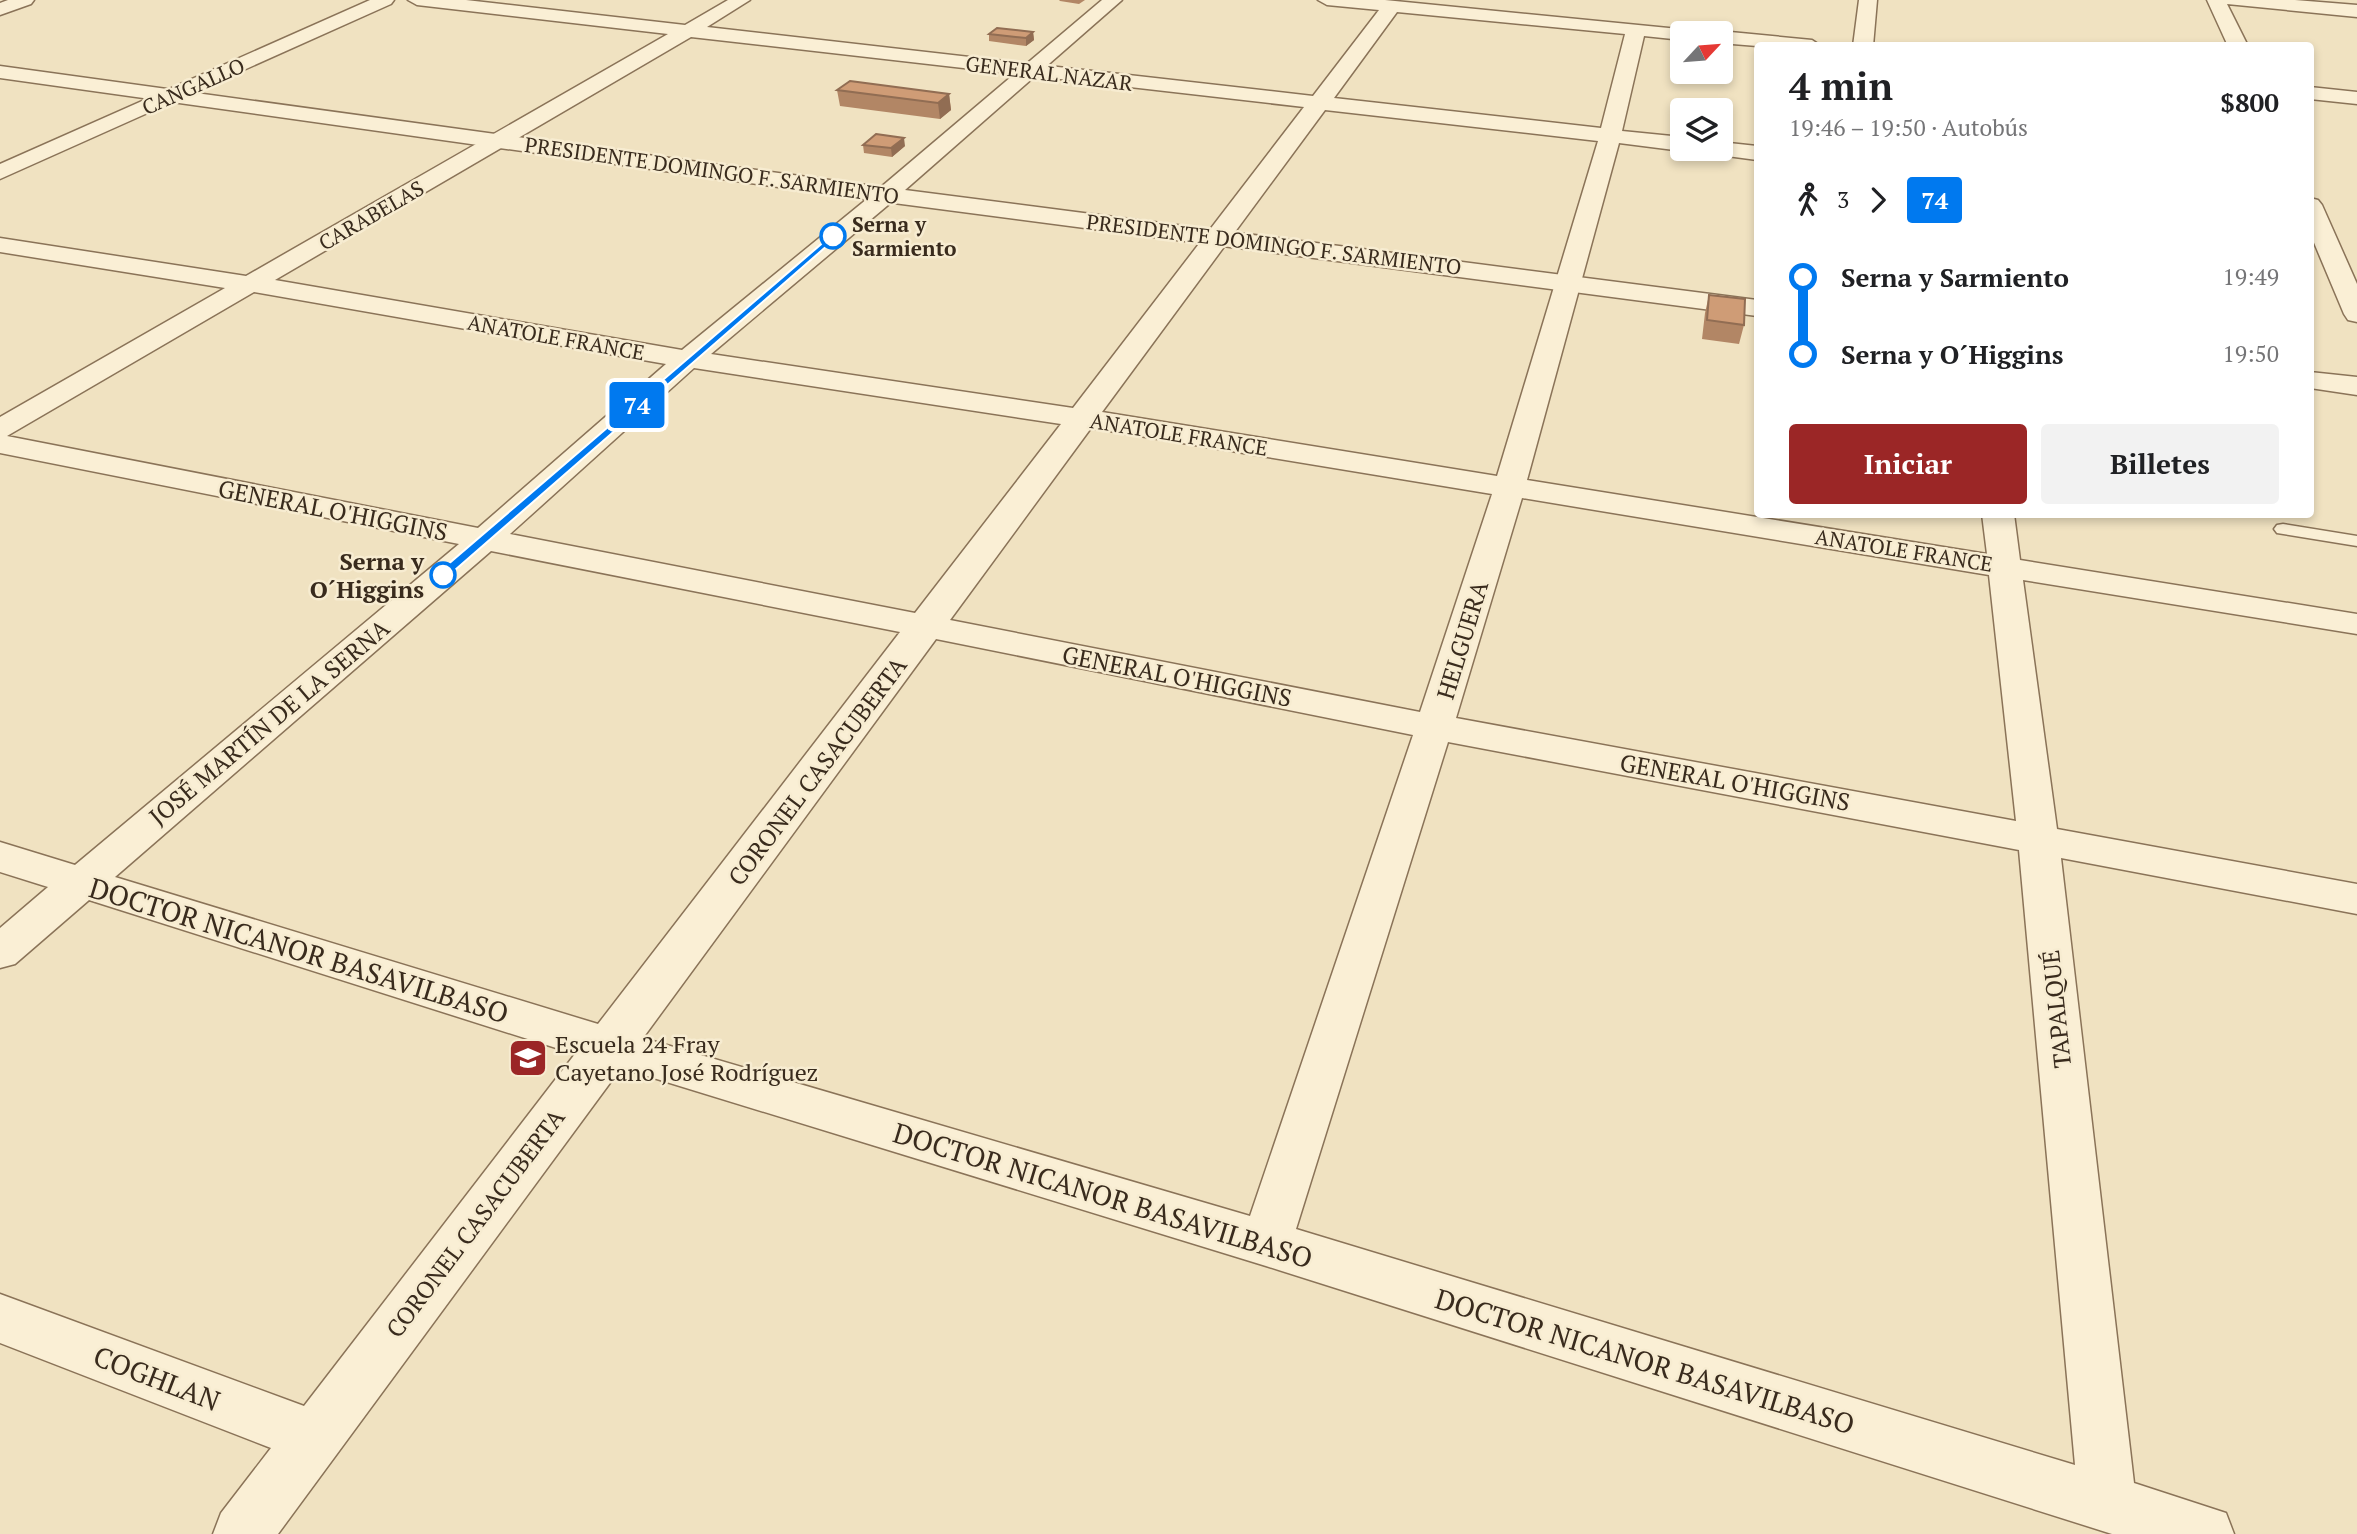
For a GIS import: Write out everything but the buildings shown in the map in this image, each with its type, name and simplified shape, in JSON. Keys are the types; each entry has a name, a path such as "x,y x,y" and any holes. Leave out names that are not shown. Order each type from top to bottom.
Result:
{"street":[{"path":"0,9 25,0"},
{"name":"CANGALLO","path":"0,172 385,0"},
{"name":"GENERAL NAZAR","path":"417,0 1670,143"},
{"name":"CARABELAS","path":"0,429 741,0"},
{"name":"JOSÉ MARTÍN DE LA SERNA","path":"0,951 484,540 688,359 886,195 1113,0"},
{"path":"1327,0 1391,6 1513,8 1636,30 1670,33"},
{"path":"1863,42 1868,0"},
{"path":"2216,0 2236,42"},
{"path":"2233,0 2357,11"},
{"name":"CORONEL CASACUBERTA","path":"242,1534 1391,6"},
{"name":"HELGUERA","path":"1266,1243 1436,727 1572,283 1612,136 1636,30"},
{"path":"1733,38 1771,42"},
{"name":"PRESIDENTE DOMINGO F. SARMIENTO","path":"0,72 886,195 1754,308"},
{"path":"2314,93 2357,97"},
{"path":"1733,150 1754,153"},
{"path":"2314,214 2357,314"},
{"name":"ANATOLE FRANCE","path":"0,245 250,284 688,359 1082,418 2357,624"},
{"path":"2314,381 2357,386"},
{"name":"GENERAL O'HIGGINS","path":"0,444 1436,727 2038,837 2357,899"},
{"name":"TAPALQUÉ","path":"1999,518 2038,837 2107,1503"},
{"name":"DOCTOR NICANOR BASAVILBASO","path":"0,858 609,1046 1266,1243 2206,1534"},
{"name":"COGHLAN","path":"0,1318 313,1437"}],"lane":[{"path":"2283,529 2357,541"}],"bus line":[{"name":"74","path":"443,575 688,359 833,236"}],"place":[{"name":"Serna y Sarmiento","path":"833,236"},
{"name":"Serna y O´Higgins","path":"443,575"},
{"name":"Escuela 24 Fray Cayetano José Rodríguez","path":"528,1058"}]}
